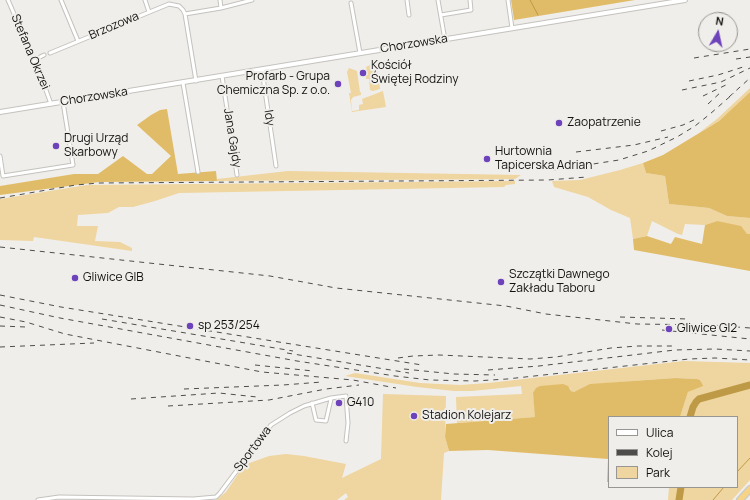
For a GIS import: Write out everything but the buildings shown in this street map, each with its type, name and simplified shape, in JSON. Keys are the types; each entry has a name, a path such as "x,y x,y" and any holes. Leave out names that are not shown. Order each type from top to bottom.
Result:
{"highway":[{"path":"740,500 750,489"}],"main road":[{"name":"Chorzowska","path":"0,112 685,0"}],"street":[{"name":"Stefana Okrzei","path":"8,0 51,104"},
{"path":"61,0 78,42"},
{"path":"144,0 149,12"},
{"path":"220,0 221,8"},
{"path":"196,81 185,14 221,8 252,0"},
{"path":"407,0 409,15"},
{"path":"438,0 445,40"},
{"path":"441,15 472,10 470,0"},
{"path":"508,0 512,28"},
{"path":"351,3 360,53"},
{"name":"Brzozowa","path":"50,53 166,5 173,4 181,8 185,14"},
{"path":"34,60 44,55"},
{"name":"Idy","path":"262,70 276,166"},
{"name":"Jana Gajdy","path":"222,76 238,175"},
{"path":"183,83 198,172"},
{"path":"0,156 3,176 73,165 63,102"},
{"name":"Sportowa","path":"38,500 58,497 194,499 216,497 271,425 290,413 312,403 331,398 346,396 348,423 346,441"},
{"path":"312,403 316,420 326,421 331,398"}],"green space":[{"path":"374,63 377,67 380,89 373,91 370,90 369,79 366,79 366,75 368,75 366,67"},
{"path":"349,68 357,71 359,93 361,92 361,95 353,97 351,100 352,111 359,110 359,105 363,104 362,99 383,91 386,107 352,112 349,93 351,93 347,72"},
{"path":"750,88 750,92 719,121 700,132 717,119"},
{"path":"643,163 646,173 665,176 669,204 709,208 727,216 750,218 750,234 717,221 705,225 685,224 682,235 652,221 647,236 633,239 630,218 611,210 588,197 554,187 552,181 580,180"},
{"path":"288,171 521,175 515,179 217,181 217,179"},
{"path":"515,181 515,184 506,185 504,187 179,193 133,207 119,207 108,213 78,215 77,226 98,226 95,241 120,242 132,248 132,251 34,237 33,241 0,240 0,199 87,185"},
{"path":"684,361 750,363 750,480 732,500 668,500 669,488 738,488 738,416 680,416 688,392 703,385 700,380 697,379 675,378 598,384 574,392 571,391 570,388 533,393 536,417 457,423 456,397 522,394 521,386 472,391 454,391 345,376 355,373 420,383 460,385"},
{"path":"383,394 446,396 445,437 449,451 444,453 441,500 344,500 348,497 346,493 337,500 216,500 226,492 244,465 269,456 286,454 346,464 342,478 381,459"}],"shaded area":[{"path":"511,0 635,0 514,20"},
{"path":"750,92 750,218 727,216 709,208 669,204 665,176 646,173 643,163 663,155 719,121"},
{"path":"167,109 178,174 216,171 217,181 99,182 0,195 0,186 74,174 98,174 123,156 147,174 152,174 171,156 137,125 160,110"},
{"path":"717,221 741,226 747,234 750,234 750,271 634,250 633,239 647,236 671,244 675,237 702,244 705,225"},
{"path":"675,378 697,379 700,380 703,386 688,392 680,416 608,416 608,459 488,450 449,451 445,437 446,424 535,417 533,393 536,388 540,386 563,384 568,386 571,391 574,392 590,384"},
{"path":"608,459 608,482 607,482"}],"waterway":[{"path":"530,0 538,15"},
{"path":"690,416 693,407 699,399 750,385"},
{"path":"738,471 750,458"},
{"path":"679,500 681,488"},
{"path":"713,500 723,488"}],"railway":[{"path":"694,58 750,49"},
{"path":"736,59 750,57"},
{"path":"689,81 718,75 743,67"},
{"path":"682,90 721,82 750,68"},
{"path":"729,97 750,78"},
{"path":"703,96 730,83"},
{"path":"708,104 721,92"},
{"path":"554,170 619,160 648,151 677,137 695,126 734,93"},
{"path":"661,131 683,125 698,118"},
{"path":"576,152 634,145 668,137"},
{"path":"0,198 76,185 99,183 548,180 587,177"},
{"path":"0,247 270,276 336,288 506,306 546,314 637,324 712,325 750,328"},
{"path":"0,295 61,307 422,365"},
{"path":"0,305 60,318 297,361 430,380 475,381 507,379 689,359 715,358 750,360"},
{"path":"0,317 26,322 65,334 262,372 353,380 396,388"},
{"path":"620,317 688,319"},
{"path":"102,319 293,351"},
{"path":"0,326 26,327"},
{"path":"662,330 750,339"},
{"path":"0,347 94,343"},
{"path":"398,358 439,355 530,359 556,357 611,348 675,346"},
{"path":"488,370 539,366 675,350 715,349 750,351"},
{"path":"287,353 409,373"},
{"path":"255,365 313,371"},
{"path":"404,369 454,374 495,375"},
{"path":"184,389 322,382"},
{"path":"168,406 269,400 326,389 359,385"},
{"path":"131,399 219,393 257,397"}],"place":[{"name":"Kościół Świętej Rodziny","path":"363,73"},
{"name":"Profarb - Grupa Chemiczna Sp. z o.o.","path":"338,84"},
{"name":"Zaopatrzenie","path":"559,123"},
{"name":"Drugi Urząd Skarbowy","path":"56,146"},
{"name":"Hurtownia Tapicerska Adrian","path":"487,159"},
{"name":"Gliwice GlB","path":"75,278"},
{"name":"Szczątki Dawnego Zakładu Taboru","path":"501,282"},
{"name":"sp 253/254","path":"190,326"},
{"name":"Gliwice Gl2","path":"669,329"},
{"name":"G410","path":"339,403"},
{"name":"Stadion Kolejarz","path":"414,416"}]}
